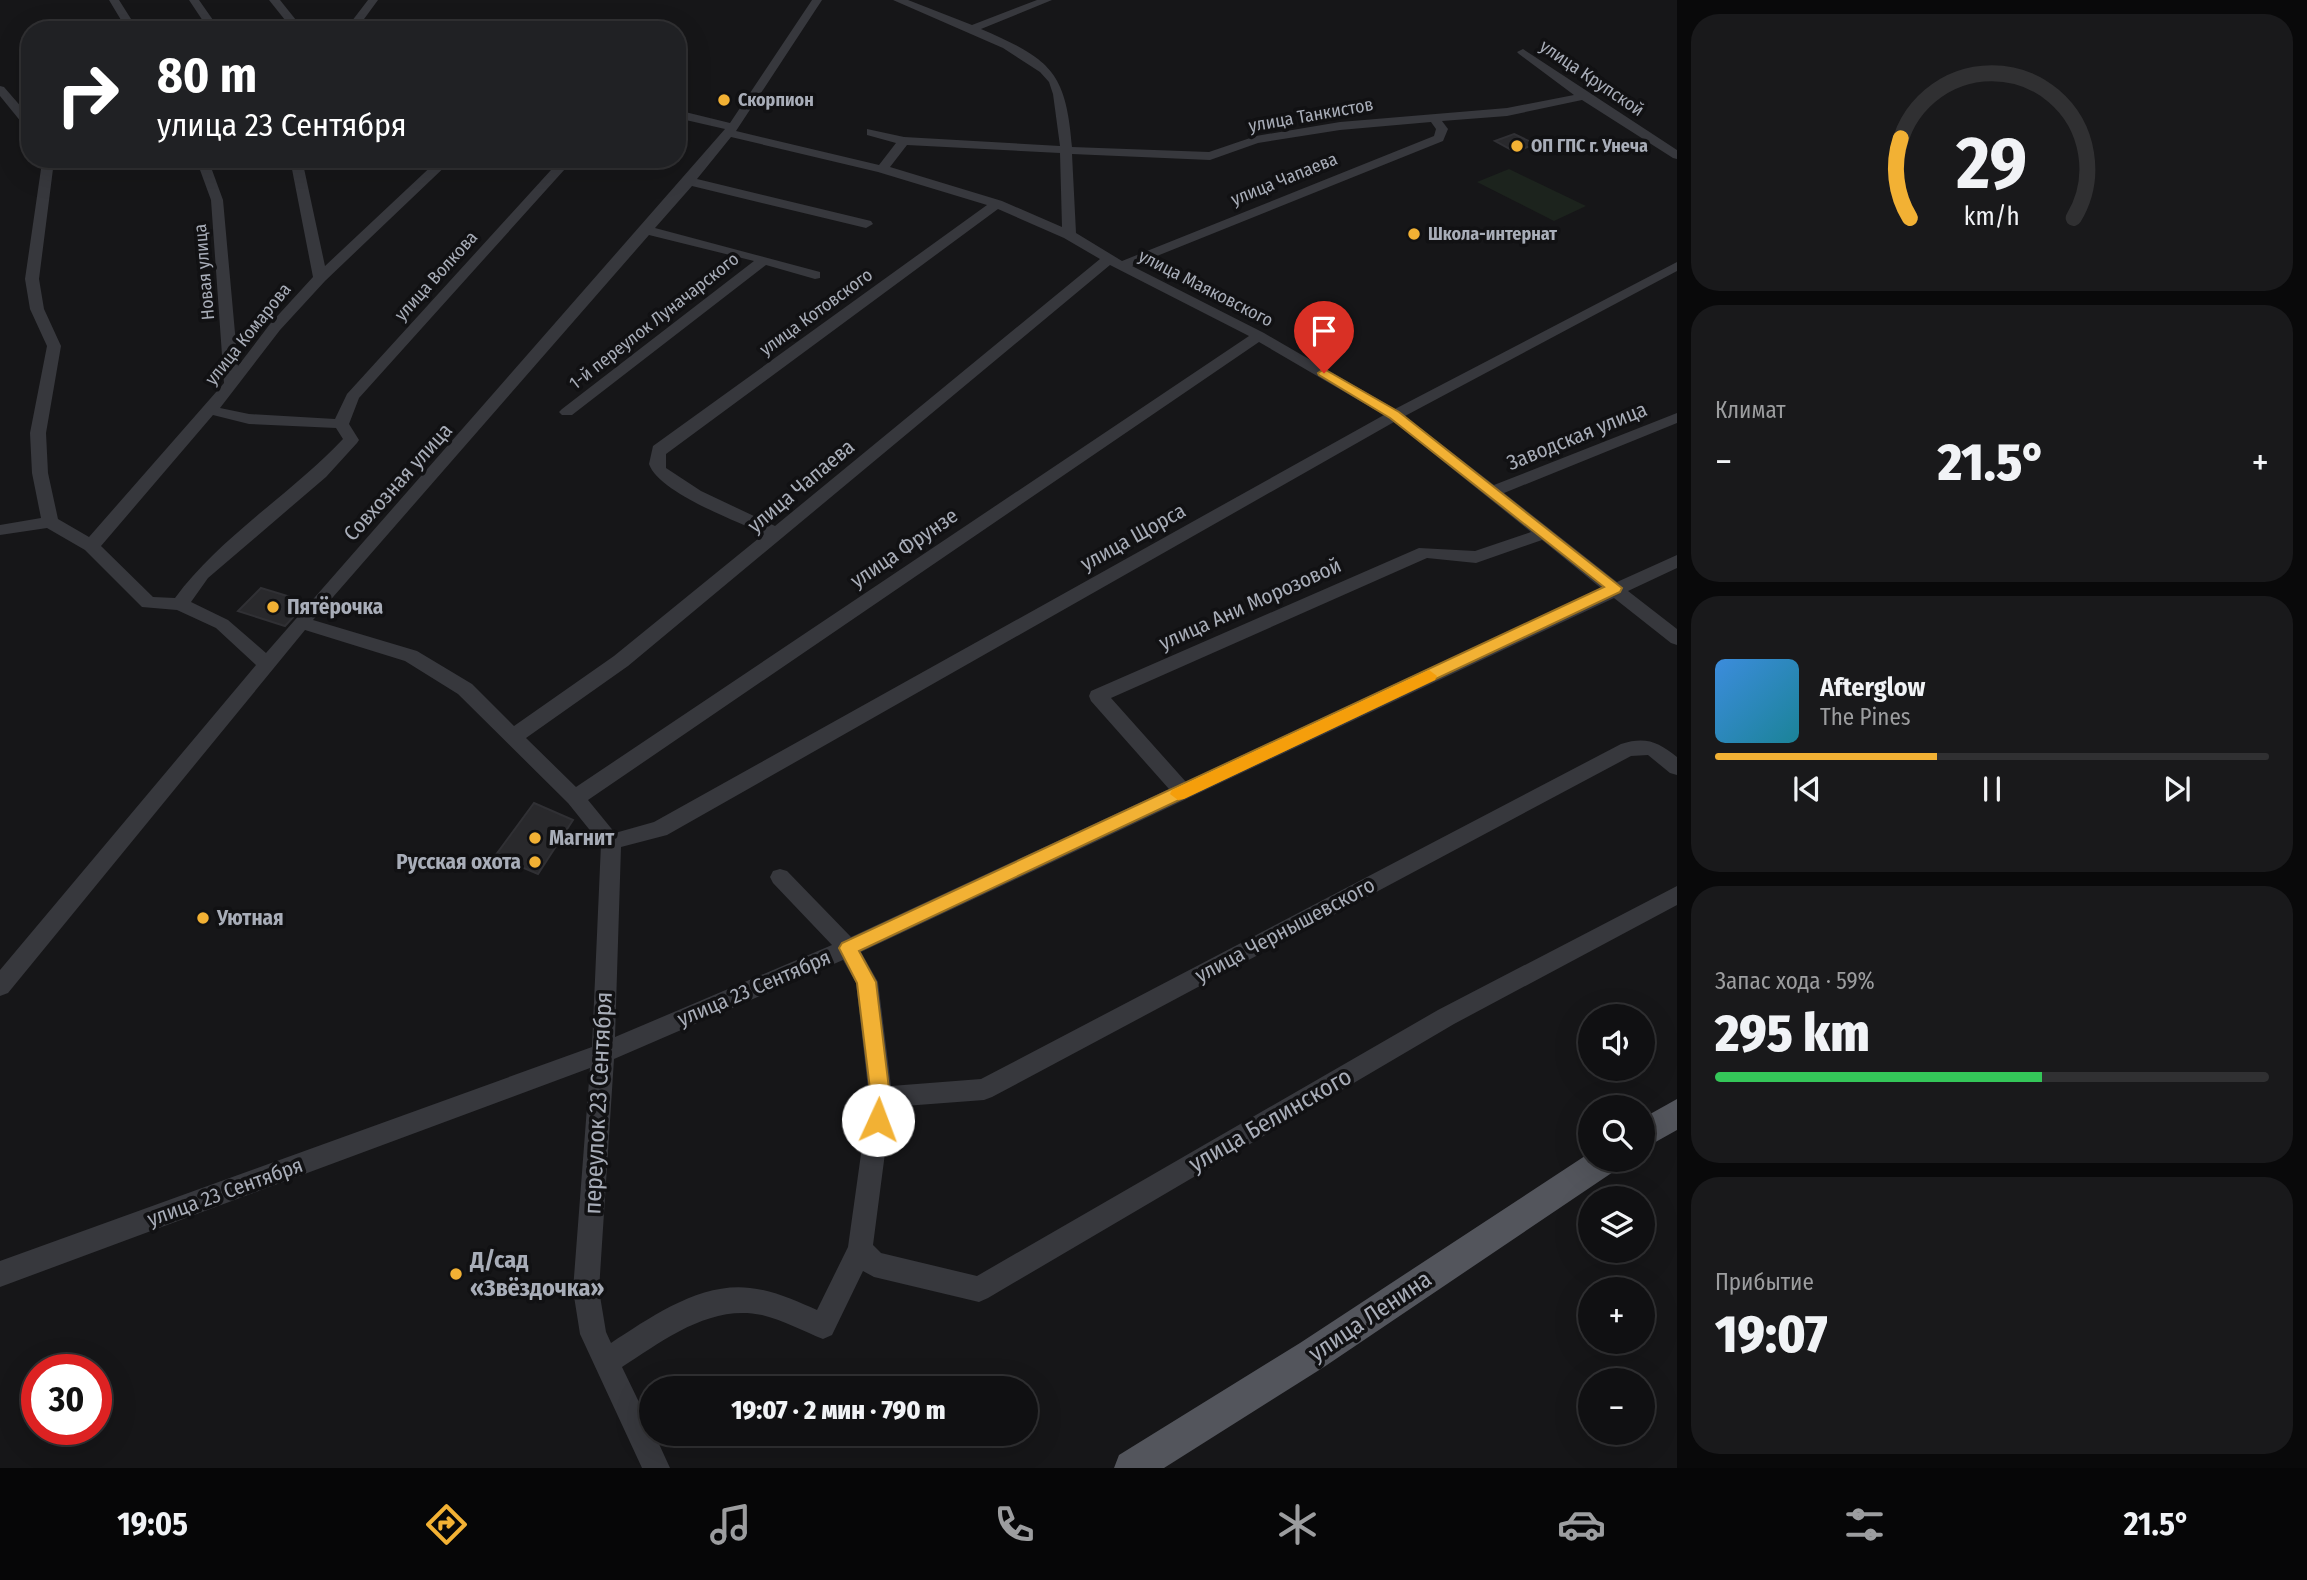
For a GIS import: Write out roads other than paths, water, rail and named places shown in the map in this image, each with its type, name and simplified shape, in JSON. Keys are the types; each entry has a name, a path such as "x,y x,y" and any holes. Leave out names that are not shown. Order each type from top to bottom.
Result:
{"main road":[{"path":"1655,1127 1677,1113"},
{"name":"улица Ленина","path":"1132,1468 1312,1355 1587,1172"}],"street":[{"path":"114,0 127,21"},
{"path":"194,0 209,21"},
{"path":"274,0 292,21"},
{"path":"356,21 373,0"},
{"name":"Совхозная улица","path":"0,986 301,623 689,181 731,130 817,0"},
{"path":"898,0 972,29 1023,55 1052,77 1060,99 1069,235"},
{"path":"972,29 1047,0"},
{"name":"улица Крупской","path":"1523,52 1584,96 1677,155"},
{"name":"улица Танкистов","path":"871,132 904,141 1193,157 1210,156 1268,138 1362,123 1507,112 1584,96"},
{"path":"6,98 21,115"},
{"name":"улица Маяковского","path":"686,117 882,169 997,204 1069,235 1115,262 1259,336 1395,415 1677,639"},
{"name":"улица Чапаева","path":"513,737 621,661 1115,262 1439,138 1442,129 1433,117"},
{"path":"882,169 904,141"},
{"path":"47,168 32,279 37,309 54,346 38,433 40,472 50,522"},
{"name":"Новая улица","path":"205,168 217,201 233,384"},
{"path":"298,168 320,278"},
{"name":"улица Комарова","path":"91,546 233,384 275,327 320,278 437,168"},
{"name":"улица Волкова","path":"341,424 352,397 560,168"},
{"path":"689,181 866,224"},
{"name":"улица Котовского","path":"778,534 678,485 660,471 656,459 659,450 997,204"},
{"name":"1-й переулок Луначарского","path":"646,229 815,275"},
{"name":"1-й переулок Луначарского","path":"567,412 764,260"},
{"name":"улица Щорса","path":"611,842 660,829 1395,415 1677,266"},
{"name":"улица Фрунзе","path":"575,798 1259,336"},
{"path":"180,604 202,574 320,473 351,440 341,424 249,419 210,410"},
{"name":"Заводская улица","path":"1492,492 1677,418"},
{"path":"0,530 50,522 91,546 148,603 180,604 222,624 266,664"},
{"name":"улица Ани Морозовой","path":"1183,792 1098,696 1425,552 1476,556 1543,534"},
{"name":"улица 23 Сентября","path":"0,1274 603,1053 848,948 1677,561"},
{"path":"301,623 411,656 466,689 575,798 611,842"},
{"name":"улица Чернышевского","path":"881,1097 984,1089 1628,749 1652,748 1677,768"},
{"name":"переулок 23 Сентября","path":"611,842 603,1053 586,1290 593,1334 656,1468"},
{"path":"607,1361 695,1307 743,1300 778,1308 823,1326 860,1249 881,1097 866,982 848,948 780,877"},
{"name":"улица Белинского","path":"860,1249 874,1264 979,1289 1446,1017 1677,895"}],"place":[{"name":"Скорпион","path":"724,100"},
{"name":"ОП ГПС г. Унеча","path":"1517,146"},
{"name":"Школа-интернат","path":"1414,234"},
{"name":"Пятёрочка","path":"273,607"},
{"name":"Магнит","path":"535,838"},
{"name":"Русская охота","path":"535,862"},
{"name":"Уютная","path":"203,918"},
{"name":"Д/сад «Звёздочка»","path":"456,1274"}]}
